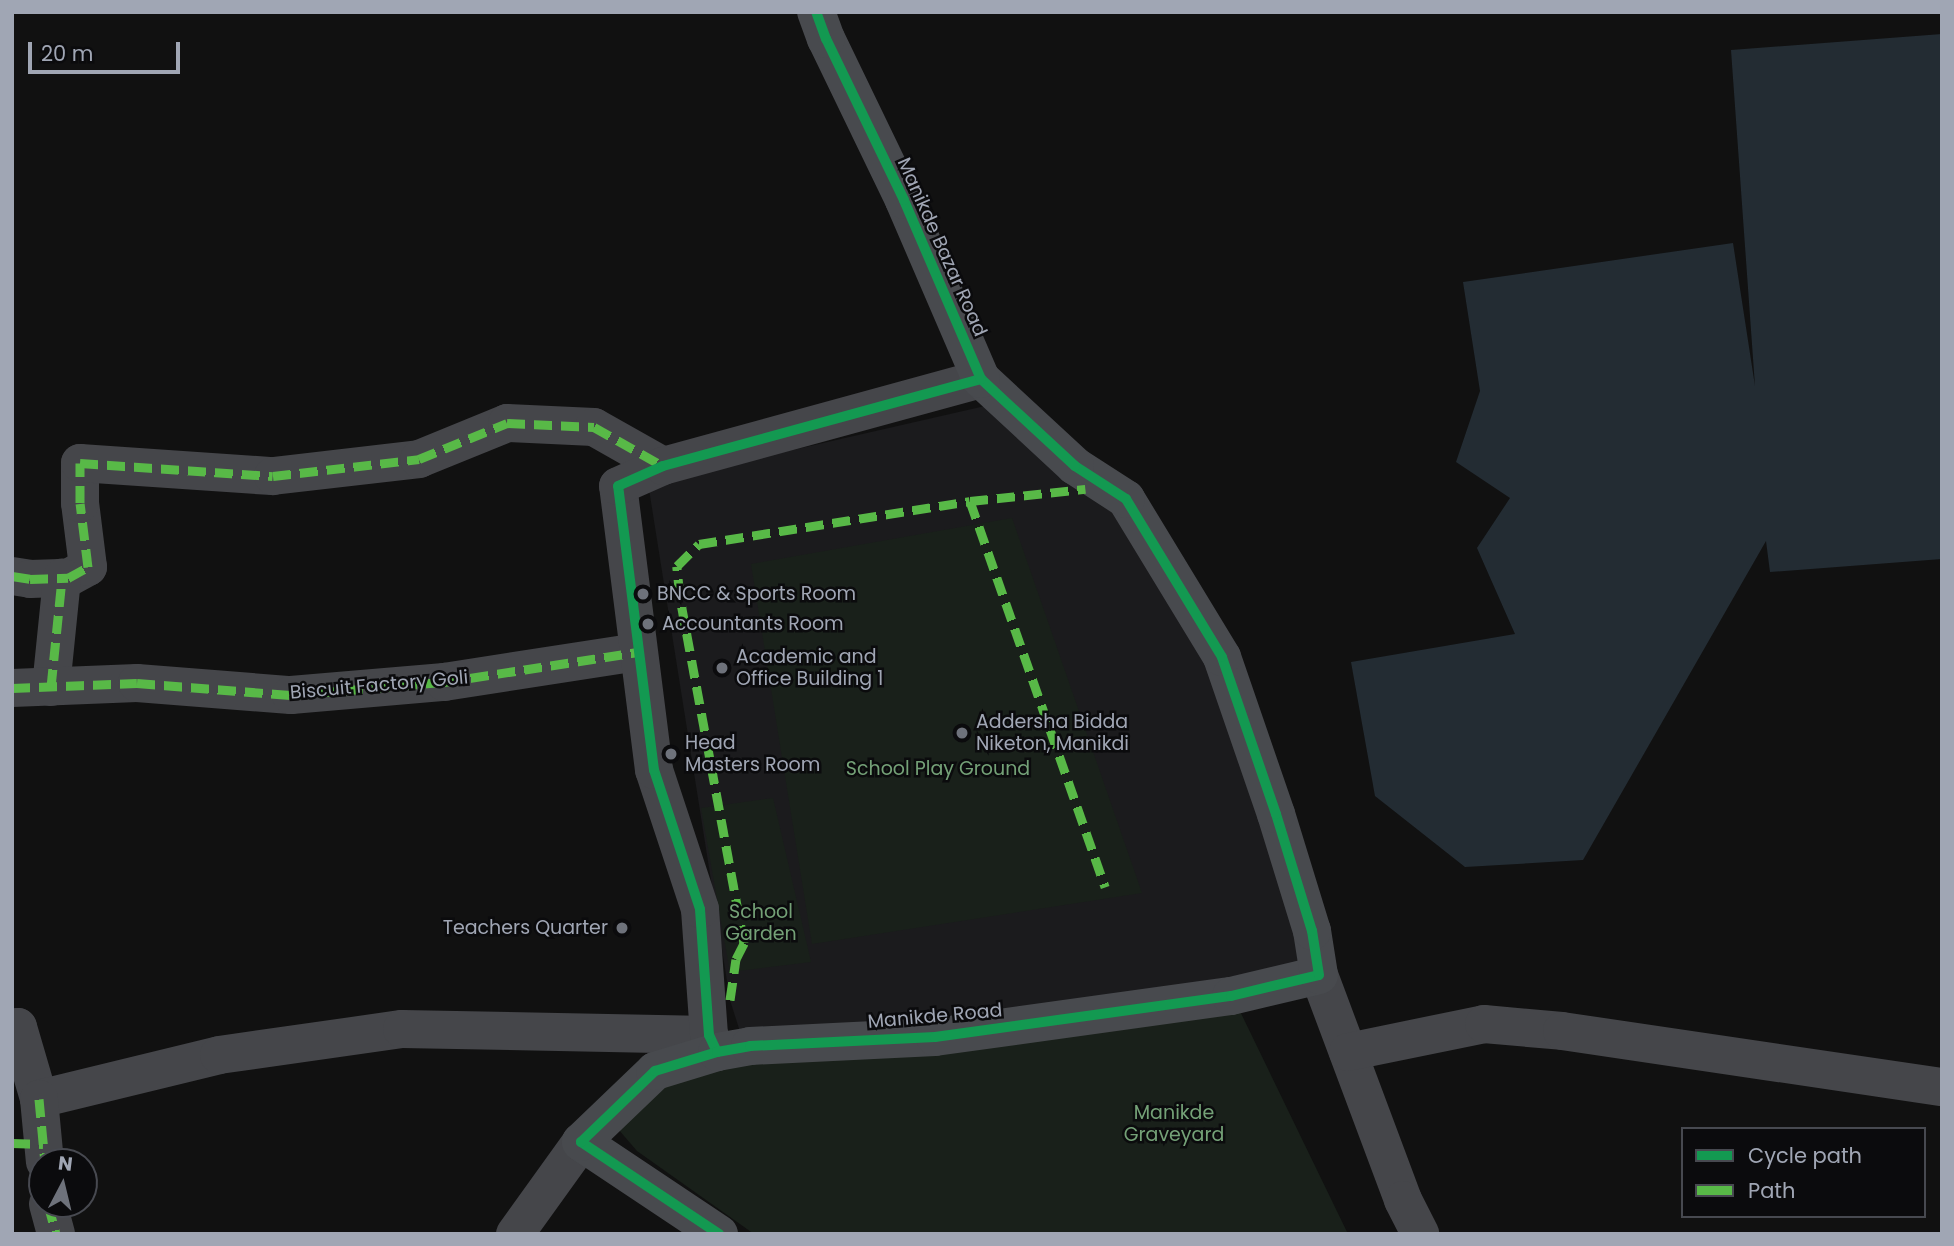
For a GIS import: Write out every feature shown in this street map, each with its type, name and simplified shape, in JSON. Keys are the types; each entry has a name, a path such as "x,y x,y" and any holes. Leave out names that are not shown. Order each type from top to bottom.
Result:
{"street":[{"name":"Manikde Bazar Road","path":"816,12 825,39 904,200 981,379 1075,466 1126,499 1222,657 1276,814 1312,931 1319,975"},
{"path":"39,1099 169,1065 402,1029 713,1043 700,909 654,770 618,486 663,466 981,379"},
{"path":"12,576 62,578 88,567 80,503 80,463 273,476 419,459 507,423 594,427 663,466"},
{"path":"32,688 62,578"},
{"name":"Biscuit Factory Goli","path":"32,688 136,683 291,695 444,682 639,652"},
{"path":"1319,975 1403,1200 1420,1234"},
{"name":"Manikde Road","path":"514,1234 581,1142 655,1071 713,1043 750,1046 935,1037 1231,996 1319,975"},
{"path":"1348,1052 1484,1024 1562,1031 1942,1087"},
{"path":"12,1028 18,1027 39,1099 33,1148"},
{"path":"581,1142 719,1234"}],"shaded area":[{"path":"1942,34 1942,559 1770,572 1766,541 1583,860 1465,867 1375,796 1351,662 1515,634 1477,548 1510,498 1456,462 1480,391 1463,282 1733,243 1755,386 1731,50"},
{"name":"Addersha Bidda Niketon, Manikdi","path":"985,406 1128,522 1203,655 1307,964 1009,1014 741,1035 730,1000 648,483"}],"green space":[{"name":"School Play Ground","path":"1012,518 1142,893 812,944 751,564"},
{"name":"School Garden","path":"773,798 811,962 730,972 701,808"},
{"name":"Manikde Graveyard","path":"1235,1001 1348,1234 754,1234 637,1151 606,1115 625,1074"}],"marked path":[{"path":"12,576 30,579 68,578 88,567 80,503 80,463 273,476 419,459 507,423 594,427 663,466"},
{"path":"970,501 1085,489"},
{"path":"730,1000 736,959 744,943 680,597 677,566 699,544 970,501 1105,887"},
{"path":"51,687 62,578"},
{"path":"12,688 137,683 291,695 444,682 638,652"},
{"path":"39,1099 44,1148"},
{"path":"12,1143 43,1144"},
{"path":"52,1218 56,1234"}],"cycle path":[{"path":"719,1234 581,1142 655,1071 717,1052 750,1046 935,1037 1231,996 1319,975 1312,931 1276,814 1222,657 1126,499 1075,466 981,379 904,200 826,39 816,12"},
{"path":"717,1052 709,1035 700,909 654,770 618,486 663,466 981,379"}],"place":[{"name":"BNCC & Sports Room","path":"643,594"},
{"name":"Accountants Room","path":"648,624"},
{"name":"Academic and Office Building 1","path":"722,668"},
{"name":"Addersha Bidda Niketon, Manikdi","path":"962,733"},
{"name":"Head Masters Room","path":"671,754"},
{"name":"Teachers Quarter","path":"622,928"}]}
